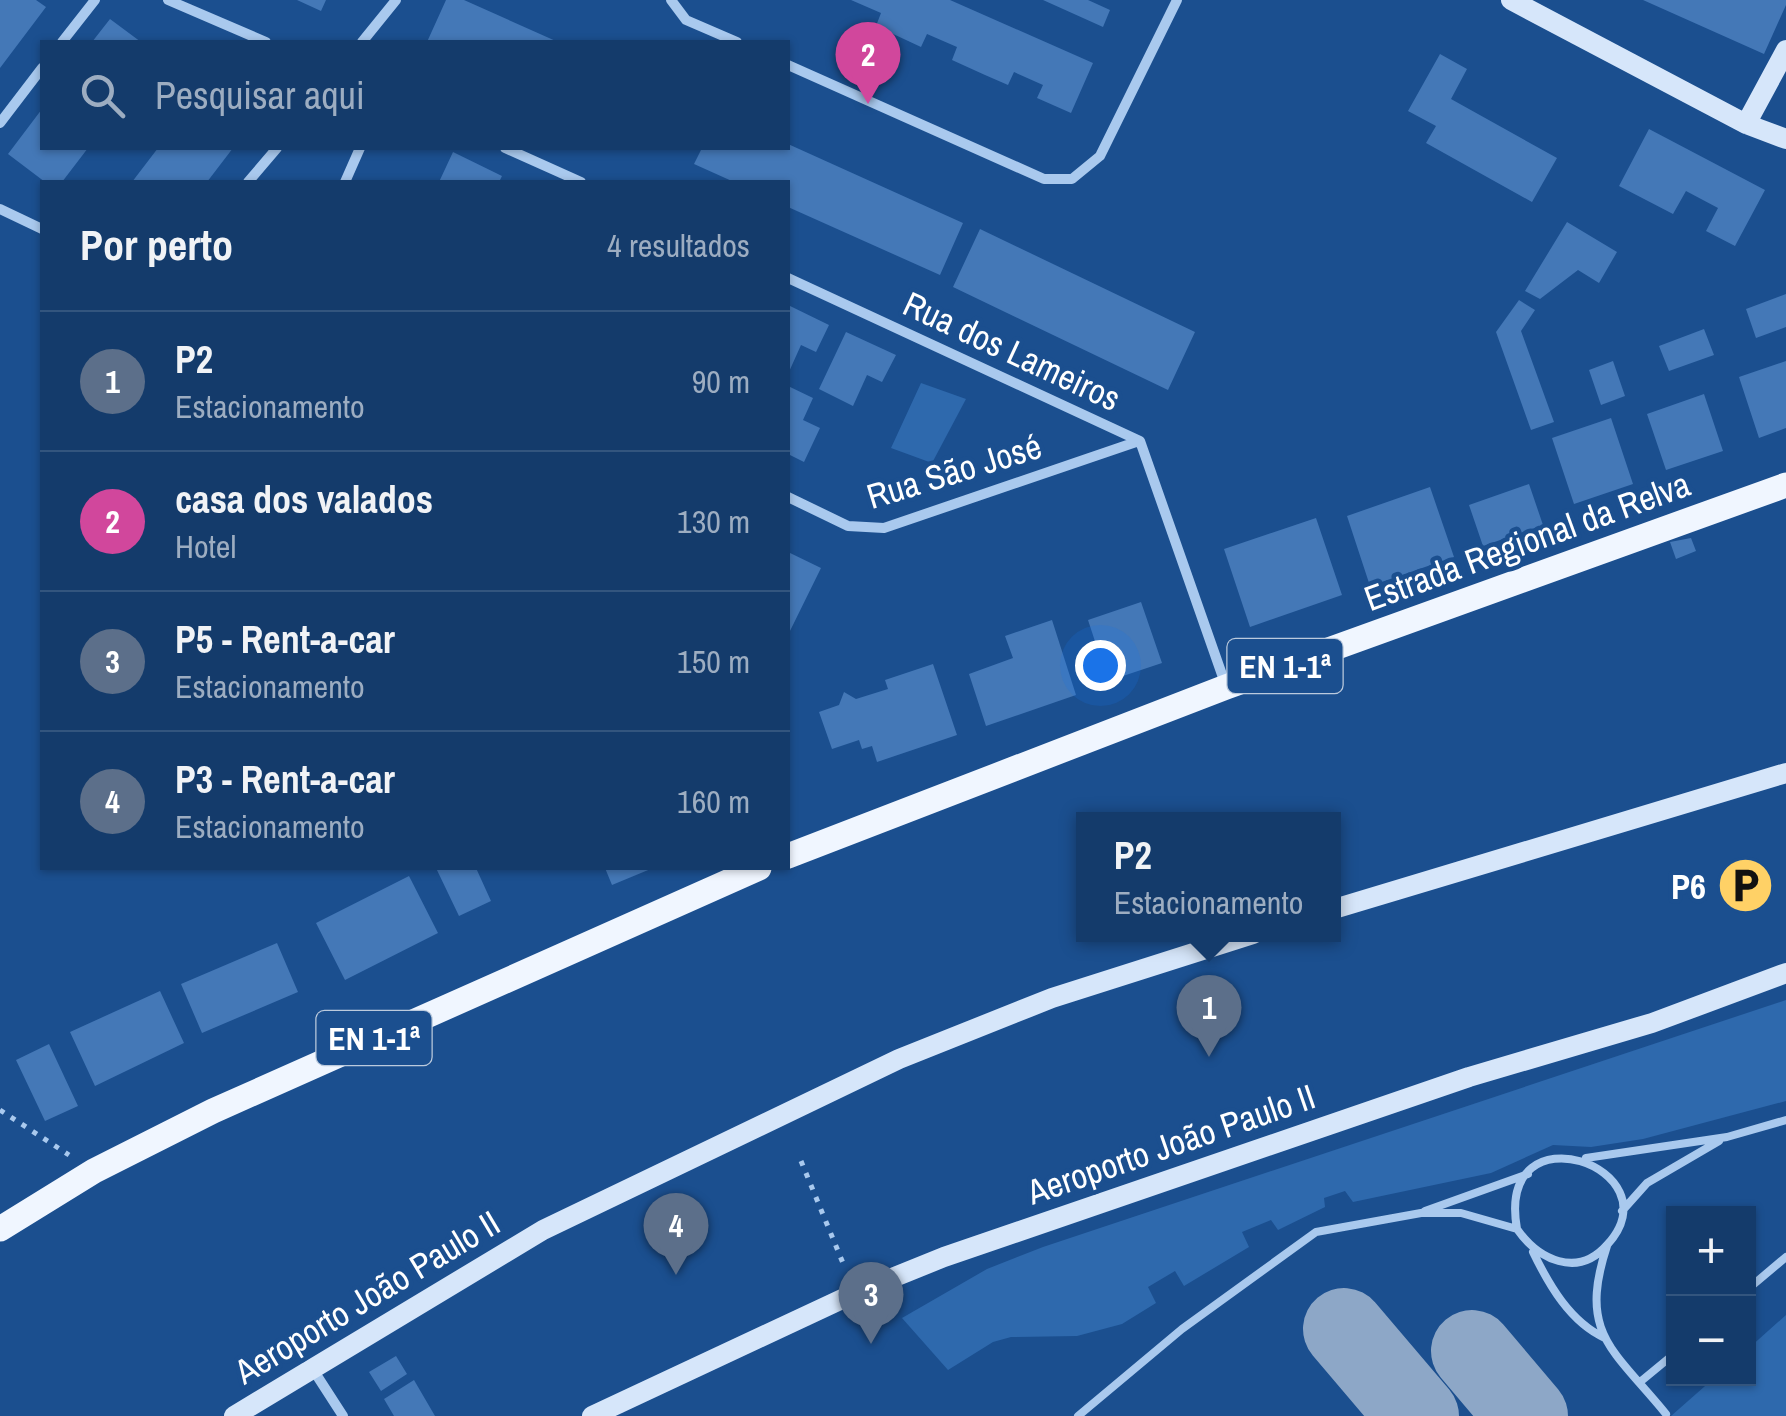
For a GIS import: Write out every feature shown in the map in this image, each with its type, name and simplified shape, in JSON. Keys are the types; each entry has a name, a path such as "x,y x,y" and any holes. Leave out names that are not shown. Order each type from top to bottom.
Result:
{"main road":[{"path":"1510,0 1746,124 1786,139"},
{"path":"1746,124 1786,50"},
{"name":"Estrada Regional da Relva","path":"790,855 1226,688 1786,485"},
{"path":"1341,907 1786,773"},
{"name":"EN 1-1ª","path":"0,1230 94,1171 213,1111 755,870"},
{"name":"Aeroporto João Paulo II","path":"234,1416 543,1230 899,1059 1052,998 1228,942"},
{"name":"Aeroporto João Paulo II","path":"592,1416 855,1293 1146,1186 1469,1077 1652,1024 1786,972"}],"street":[{"path":"64,40 95,0"},
{"path":"168,0 261,40"},
{"path":"364,40 396,0"},
{"path":"671,0 686,20 732,40"},
{"path":"790,66 1044,179 1072,179 1100,156 1177,0"},
{"path":"0,123 40,71"},
{"path":"250,180 274,150"},
{"path":"346,180 359,150"},
{"path":"509,150 576,180"},
{"path":"0,209 40,228"},
{"name":"Rua dos Lameiros","path":"790,279 1140,440 1226,688"},
{"name":"Rua São José","path":"790,497 848,526 884,528 1140,440"},
{"path":"312,1367 343,1416"}],"lane":[{"path":"1421,1213 1528,1174 1545,1161 1727,1137 1786,1120"},
{"path":"1666,1414 1605,1338 1593,1302 1607,1246 1622,1210 1647,1183 1727,1137"},
{"path":"1586,1158 1604,1170 1618,1189 1622,1210"},
{"path":"1528,1174 1514,1210 1518,1228 1548,1284 1588,1330 1605,1338"},
{"path":"1078,1416 1296,1242 1342,1224 1421,1213 1461,1213 1518,1228"},
{"path":"1531,1249 1549,1260 1570,1263 1590,1258 1607,1246"},
{"path":"1756,1282 1786,1257"},
{"path":"1640,1382 1666,1361"}],"path":[{"path":"0,1110 94,1171"},
{"path":"801,1161 855,1293"}],"shaded area":[{"path":"921,383 966,399 932,463 891,448"},
{"path":"1786,1000 1786,1101 1643,1139 1591,1147 1553,1145 1491,1173 1353,1202 1345,1191 1324,1198 1325,1207 1278,1230 1271,1220 1242,1232 1249,1247 1184,1286 1175,1271 1148,1287 1156,1303 1122,1324 1077,1336 1011,1337 993,1342 948,1370 902,1318 987,1269 1043,1247"},
{"path":"1786,1315 1786,1416 1671,1416 1705,1386 1756,1386 1756,1342"}],"building":[{"path":"0,0 36,0 46,7 0,68"},
{"path":"297,0 326,0 321,11"},
{"path":"446,0 464,0 554,40 428,40"},
{"path":"851,0 950,0 1093,63 1071,113 1037,98 1043,85 1014,72 1008,85 985,75 952,60 957,47 927,34 921,47 876,26 881,13"},
{"path":"1043,0 1088,0 1110,10 1103,27"},
{"path":"1643,0 1786,0 1786,5 1764,54"},
{"path":"110,19 138,40 94,40"},
{"path":"1440,54 1467,69 1451,99 1557,158 1532,202 1426,143 1436,126 1408,111"},
{"path":"40,112 40,150 86,150 64,180 42,180 8,154"},
{"path":"1649,129 1765,190 1735,246 1706,231 1718,208 1686,191 1673,214 1619,186"},
{"path":"790,145 963,223 940,275 790,208 790,180 730,180 694,164 701,150 790,150"},
{"path":"156,150 231,150 209,180 134,180"},
{"path":"453,152 502,176 500,180 440,180"},
{"path":"1567,222 1617,252 1599,283 1578,270 1540,299 1525,291"},
{"path":"980,229 1195,332 1168,390 953,287"},
{"path":"1786,294 1786,327 1756,338 1746,309"},
{"path":"1519,300 1535,310 1521,331 1554,422 1531,430 1496,332"},
{"path":"790,306 829,325 816,352 801,345 790,370"},
{"path":"1704,329 1714,355 1669,371 1659,346"},
{"path":"846,332 896,355 882,382 867,375 853,406 819,389"},
{"path":"1613,361 1625,396 1601,405 1589,370"},
{"path":"1786,361 1786,428 1759,438 1739,377"},
{"path":"790,387 813,398 803,420 820,428 804,462 790,455"},
{"path":"1704,394 1723,451 1666,470 1647,414"},
{"path":"1611,418 1633,484 1574,504 1552,438"},
{"path":"1529,484 1543,525 1483,546 1469,505"},
{"path":"1430,487 1454,557 1370,586 1347,516"},
{"path":"1316,518 1342,595 1250,627 1224,549"},
{"path":"1691,538 1696,551 1676,559 1670,542"},
{"path":"790,553 821,568 790,631"},
{"path":"1141,602 1162,663 1108,681 1088,620"},
{"path":"1052,620 1076,695 986,726 969,674 1013,658 1005,636"},
{"path":"933,664 957,735 877,762 872,746 862,749 859,740 832,749 819,712 839,705 844,692 856,699 888,689 885,680"},
{"path":"437,870 477,870 491,901 459,916"},
{"path":"606,870 648,870 612,885"},
{"path":"409,876 438,933 345,980 316,923"},
{"path":"277,943 298,992 202,1033 181,984"},
{"path":"160,991 184,1043 95,1086 70,1032"},
{"path":"49,1044 78,1106 45,1121 16,1060"},
{"path":"396,1356 407,1374 381,1391 369,1372"},
{"path":"414,1380 435,1416 394,1416 384,1399"}],"taxiway":[{"path":"1344,1329 1418,1416"},
{"path":"1472,1351 1527,1416"}],"place":[{"name":"casa dos valados","path":"868,104"},
{"name":"P6","path":"1745,886"},
{"name":"P2","path":"1209,1057"},
{"name":"P3 - Rent-a-car","path":"676,1275"},
{"name":"P5 - Rent-a-car","path":"871,1344"}]}
